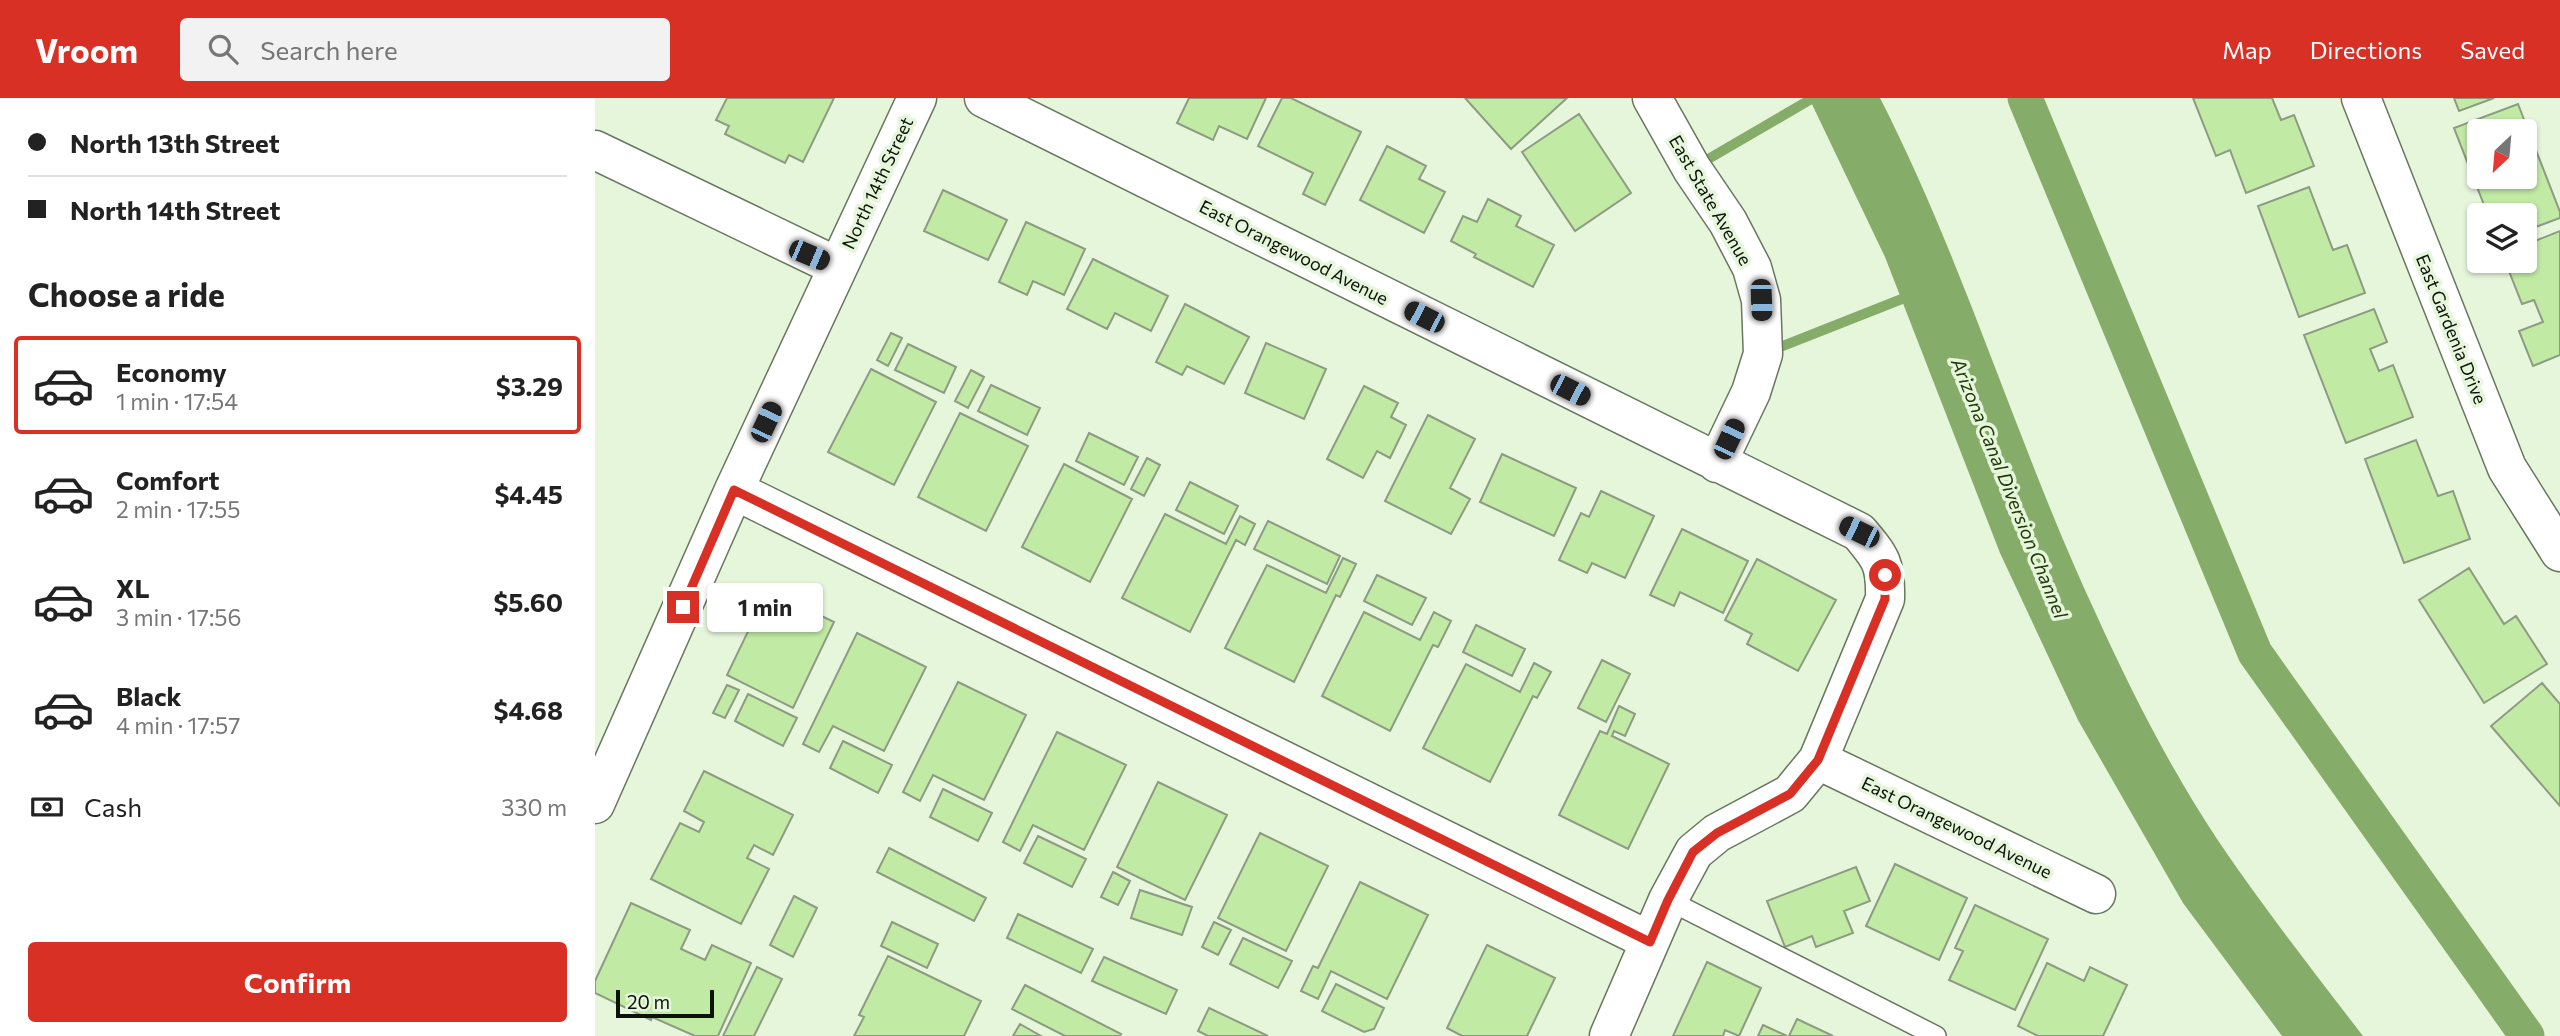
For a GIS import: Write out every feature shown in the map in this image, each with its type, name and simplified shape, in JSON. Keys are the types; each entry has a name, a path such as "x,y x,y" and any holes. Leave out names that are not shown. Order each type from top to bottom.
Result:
{"street":[{"name":"North 14th Street","path":"595,804 734,490 917,98"},
{"name":"East Orangewood Avenue","path":"984,98 1859,532 1879,555 1885,575 1885,599 1818,760 2096,894"},
{"name":"East State Avenue","path":"1651,98 1692,169 1728,222 1752,268 1761,300 1763,354 1751,392 1717,463"},
{"name":"East Gardenia Drive","path":"2361,98 2507,468 2560,552"},
{"path":"595,150 838,267"},
{"path":"734,490 1650,942"},
{"path":"1609,1036 1668,900 1693,852 1717,833 1790,794 1818,760"}],"lane":[{"path":"1668,900 1935,1036"}],"water":[{"name":"Arizona Canal Diversion Channel","path":"1809,98 1880,98 1939,225 2068,550 2137,700 2183,785 2217,839 2363,1036 2282,1036 2183,903 2078,720 2000,553 1885,257"}],"building":[{"path":"727,98 834,98 803,162 789,155 785,163 725,134 729,126 716,120"},
{"path":"1189,98 1266,98 1247,139 1219,126 1213,140 1177,123"},
{"path":"1282,98 1291,98 1361,132 1325,205 1303,194 1313,173 1258,146"},
{"path":"1465,98 1567,98 1511,149"},
{"path":"2193,98 2272,98 2281,120 2294,115 2314,166 2246,193 2230,150 2216,156"},
{"path":"2454,98 2494,98 2459,111"},
{"path":"2518,104 2524,119 2478,119"},
{"path":"1579,114 1631,193 1575,231 1522,152"},
{"path":"2467,123 2467,161 2454,128"},
{"path":"1387,146 1426,166 1419,179 1445,192 1424,233 1360,200"},
{"path":"2537,153 2560,218 2537,227 2537,203 2483,203 2478,189 2537,189"},
{"path":"2309,187 2333,250 2347,245 2365,293 2299,317 2258,206"},
{"path":"943,190 1007,220 988,260 924,231"},
{"path":"1488,199 1521,216 1516,226 1554,245 1533,287 1474,257 1476,254 1451,241 1463,216 1477,222"},
{"path":"1026,222 1085,249 1064,295 1033,281 1027,295 999,282"},
{"path":"2560,231 2560,355 2533,366 2519,331 2543,322 2534,300 2522,304 2510,273 2537,273 2537,240"},
{"path":"1093,259 1168,296 1151,331 1115,313 1107,329 1067,309"},
{"path":"1185,304 1249,337 1224,384 1187,366 1182,375 1156,362"},
{"path":"2374,309 2387,342 2370,349 2379,371 2393,365 2413,417 2346,443 2304,335"},
{"path":"891,333 902,338 888,366 877,360"},
{"path":"1266,343 1326,369 1304,419 1245,393"},
{"path":"908,344 956,367 944,393 895,370"},
{"path":"871,369 936,402 894,485 828,452"},
{"path":"971,370 984,377 968,408 955,401"},
{"path":"991,385 1040,408 1027,435 978,411"},
{"path":"1364,386 1398,403 1391,417 1406,425 1390,458 1377,451 1363,478 1327,459"},
{"path":"960,413 1028,446 986,531 918,497"},
{"path":"1428,415 1475,439 1450,488 1470,499 1451,534 1385,501"},
{"path":"1089,433 1138,457 1124,485 1076,461"},
{"path":"2416,440 2438,496 2453,491 2470,539 2404,563 2365,459"},
{"path":"1502,454 1576,488 1554,536 1480,502"},
{"path":"1147,458 1160,465 1144,496 1131,489"},
{"path":"1064,464 1132,499 1090,582 1022,547"},
{"path":"1190,482 1238,506 1224,534 1176,510"},
{"path":"1601,491 1654,516 1625,578 1592,563 1587,573 1559,560 1581,513 1589,517"},
{"path":"1165,514 1226,544 1240,516 1255,524 1245,545 1236,540 1190,632 1122,598"},
{"path":"1268,521 1340,556 1327,584 1254,549"},
{"path":"1682,529 1748,561 1723,613 1680,592 1674,606 1650,595"},
{"path":"1343,558 1356,564 1340,597 1336,595 1294,682 1225,648 1267,565 1326,593"},
{"path":"1757,559 1836,600 1798,671 1747,644 1752,634 1725,620"},
{"path":"2469,568 2504,624 2516,616 2547,664 2484,703 2419,600"},
{"path":"1377,575 1426,598 1412,625 1364,601"},
{"path":"768,590 834,622 793,708 727,675"},
{"path":"1364,612 1420,640 1434,612 1451,621 1438,647 1433,645 1390,731 1322,696"},
{"path":"1476,625 1525,649 1512,676 1463,652"},
{"path":"857,633 926,667 884,751 833,726 819,752 803,744"},
{"path":"1602,660 1630,674 1606,722 1578,708"},
{"path":"1534,663 1551,672 1537,698 1533,696 1490,782 1423,748 1466,664 1520,692"},
{"path":"958,682 1026,715 984,800 933,775 920,801 903,792"},
{"path":"2542,683 2560,704 2560,806 2491,726"},
{"path":"727,685 739,690 725,718 713,713"},
{"path":"748,694 797,718 783,746 735,721"},
{"path":"1619,706 1635,714 1625,736 1614,731 1612,736 1669,764 1628,849 1559,815 1600,731 1607,734"},
{"path":"1057,732 1126,765 1084,850 1033,825 1020,851 1003,842"},
{"path":"843,741 892,765 878,793 830,768"},
{"path":"704,771 793,815 773,855 754,845 747,858 769,869 741,924 651,879 680,823 699,832 704,822 684,811"},
{"path":"1158,782 1227,815 1185,900 1117,867"},
{"path":"943,789 992,813 978,841 930,817"},
{"path":"1260,833 1328,866 1286,951 1218,918"},
{"path":"1038,836 1086,859 1072,887 1024,863"},
{"path":"889,848 986,898 974,921 877,872"},
{"path":"1895,864 1967,898 1939,960 1866,926"},
{"path":"1856,867 1870,901 1844,911 1853,933 1816,947 1812,936 1785,947 1767,901"},
{"path":"1113,872 1130,881 1118,905 1101,897"},
{"path":"1360,882 1428,915 1387,999 1331,971 1318,999 1301,991 1313,966 1318,968"},
{"path":"1140,890 1192,907 1182,935 1131,918"},
{"path":"794,896 817,908 793,957 770,945"},
{"path":"631,903 690,930 681,949 705,960 712,945 751,963 718,1036 695,1036 652,1017 651,1020 595,993 595,981"},
{"path":"1975,905 2048,939 2015,1010 1949,980 1963,951 1955,948"},
{"path":"1018,914 1093,949 1081,973 1007,938"},
{"path":"892,922 938,944 927,968 881,946"},
{"path":"1214,922 1231,930 1218,955 1202,947"},
{"path":"1243,938 1292,961 1278,988 1230,964"},
{"path":"1487,945 1555,978 1527,1036 1462,1036 1447,1028"},
{"path":"888,956 981,1001 964,1036 854,1036 864,1017 859,1015"},
{"path":"1104,957 1177,990 1166,1014 1092,981"},
{"path":"1707,962 1761,988 1739,1036 1725,1030 1723,1036 1673,1036"},
{"path":"2047,963 2084,981 2090,967 2127,985 2103,1036 2038,1036 2018,1026"},
{"path":"757,967 782,979 754,1036 723,1036"},
{"path":"1336,984 1384,1008 1374,1029 1364,1032 1322,1011"},
{"path":"1025,985 1121,1034 1120,1036 1065,1036 1012,1009"},
{"path":"1209,1008 1268,1036 1208,1036 1198,1031"},
{"path":"1797,1019 1833,1036 1789,1036"},
{"path":"1020,1024 1041,1036 1013,1036"},
{"path":"1763,1025 1787,1036 1758,1036"}],"waterway":[{"path":"1698,165 1813,98"},
{"path":"2025,98 2255,653 2527,1036"},
{"path":"1770,351 1912,295"}],"route":[{"path":"683,607 734,490 1650,942 1693,852 1717,833 1790,794 1818,760 1885,599 1885,575"}]}
